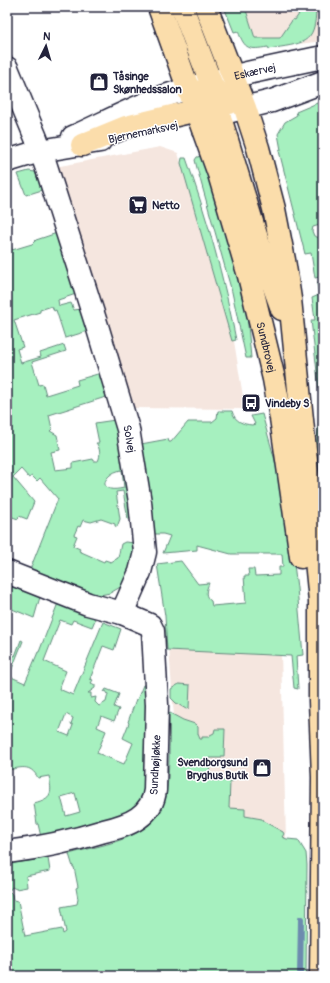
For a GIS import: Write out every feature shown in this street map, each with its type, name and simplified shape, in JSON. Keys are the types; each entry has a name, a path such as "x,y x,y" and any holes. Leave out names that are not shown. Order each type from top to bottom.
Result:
{"main road":[{"name":"Sundbrovej","path":"159,7 188,89 210,110 221,181 258,310 274,379 297,526 320,701"},
{"path":"182,7 210,83 215,91 210,110 294,342"},
{"name":"Sundbrovej","path":"206,7 245,108 266,178 280,237 288,280 320,601 320,701 323,777 321,976"},
{"path":"82,145 126,127 210,110 230,94 232,90 233,78"}],"street":[{"name":"Eskærvej","path":"188,89 323,57"},
{"name":"Solvej","path":"7,68 40,152 96,321 131,445 145,548 140,572 122,612"},
{"path":"210,110 245,108 272,101 323,82"},
{"name":"Bjernemarksvej","path":"40,152 152,101 188,89"},
{"name":"Bjernemarksvej","path":"7,161 40,152 82,145"},
{"path":"7,572 88,604 122,612"},
{"name":"Sundhøjløkke","path":"7,852 58,843 124,825 143,814 152,802 156,784 157,727 153,631 150,625 122,612"}],"shaded area":[{"path":"245,7 301,7 295,20 293,19 280,38 255,38"},
{"path":"316,7 323,7 323,41 299,44 308,39 315,22"},
{"path":"160,147 178,153 233,335 245,409 132,408 55,167"},
{"path":"169,648 281,652 286,838 232,817 175,731"}],"green space":[{"path":"224,7 245,7 255,38 280,38 293,19 295,20 301,7 316,7 315,20 310,36 298,43 269,49 268,47 248,47 243,42 238,31 234,32"},
{"path":"322,101 323,118 320,225 313,227 312,231 314,236 320,238 320,277 315,278 311,253 305,254 279,151 281,150 278,134 285,122 297,115 296,112"},
{"path":"202,156 245,293 251,358 246,358 232,292 195,160 197,157"},
{"path":"182,158 186,158 208,225 236,340 232,341 181,163"},
{"path":"29,171 35,172 42,190 26,195 18,174"},
{"path":"57,233 76,294 58,300 59,306 71,303 74,310 81,309 88,331 65,338 56,310 54,311 52,306 40,310 40,312 14,320 23,347 17,349 21,363 41,357 40,353 64,345 66,351 32,362 39,385 43,384 46,395 78,385 77,380 101,373 109,396 49,415 52,429 50,431 57,435 60,450 51,452 55,470 73,468 73,463 93,459 94,461 98,461 100,452 96,443 99,443 95,423 115,420 122,451 132,518 128,519 123,491 116,492 120,519 117,527 115,524 101,519 91,522 83,520 80,527 78,526 74,535 77,536 73,546 80,549 79,551 104,562 105,560 111,562 118,558 121,544 125,542 135,543 137,558 124,585 110,593 100,595 90,594 32,570 31,567 58,499 40,478 37,481 32,476 29,478 21,469 13,477 34,502 27,519 19,516 18,519 7,515 7,465 9,461 7,461 7,247 11,246 12,250 32,244 36,240","holes":["122,470 124,488 108,488 105,486 105,482 110,475"]},
{"path":"321,283 323,379 323,555 315,456 320,413 320,398 311,320 315,320 312,298 319,295 317,284"},
{"path":"218,411 232,411 237,420 252,425 255,424 251,416 262,414 286,500 297,588 303,655 296,656 298,689 294,688 291,656 167,650 165,616 157,564 181,561 198,584 209,583 206,595 211,601 212,606 246,603 244,576 249,576 248,569 254,569 255,576 279,575 279,567 283,567 282,554 231,554 197,545 197,550 163,553 170,536 153,534 141,444 168,439 169,442 171,442 188,422 212,422 217,418"},
{"path":"11,585 40,597 34,618 12,609 7,620 7,596"},
{"path":"58,603 94,618 95,620 92,627 73,620 71,624 60,620 44,661 66,671 59,689 73,695 103,622 121,629 114,650 103,646 90,679 93,680 91,683 95,685 95,688 88,693 91,693 91,698 96,697 95,702 99,706 106,702 108,694 106,691 104,692 106,689 119,694 114,707 119,709 114,721 101,716 97,727 106,731 97,753 124,764 133,743 123,738 136,699 137,700 143,685 146,685 145,787 142,799 137,806 123,815 41,837 37,824 34,803 45,799 50,794 51,787 49,776 38,778 32,770 28,768 7,770 7,653 15,656 21,640 23,641 9,676 25,683","holes":["66,714 73,718 71,724 73,725 69,736 59,732","75,793 80,812 66,816 61,797"]},
{"path":"179,684 190,685 189,708 186,709 171,698 171,689"},
{"path":"170,713 195,724 198,727 200,739 202,739 202,737 209,737 214,733 215,729 225,729 224,756 221,756 221,758 210,758 209,780 233,781 230,782 229,808 245,809 245,816 262,819 283,832 284,834 282,837 298,840 306,853 306,976 7,976 7,864 48,858 50,871 26,876 27,887 16,889 12,887 9,891 12,894 13,900 18,901 25,936 62,929 63,934 66,932 61,907 77,904 78,899 76,888 78,887 74,867 69,854 116,841 142,830 157,816 161,808 167,789 168,779"}],"waterway":[{"path":"300,976 301,919"}],"place":[{"name":"Tåsinge Skønhedssalon","path":"99,82"},
{"name":"Netto","path":"138,205"},
{"name":"Vindeby S","path":"251,403"},
{"name":"Svendborgsund Bryghus Butik","path":"262,768"}]}
